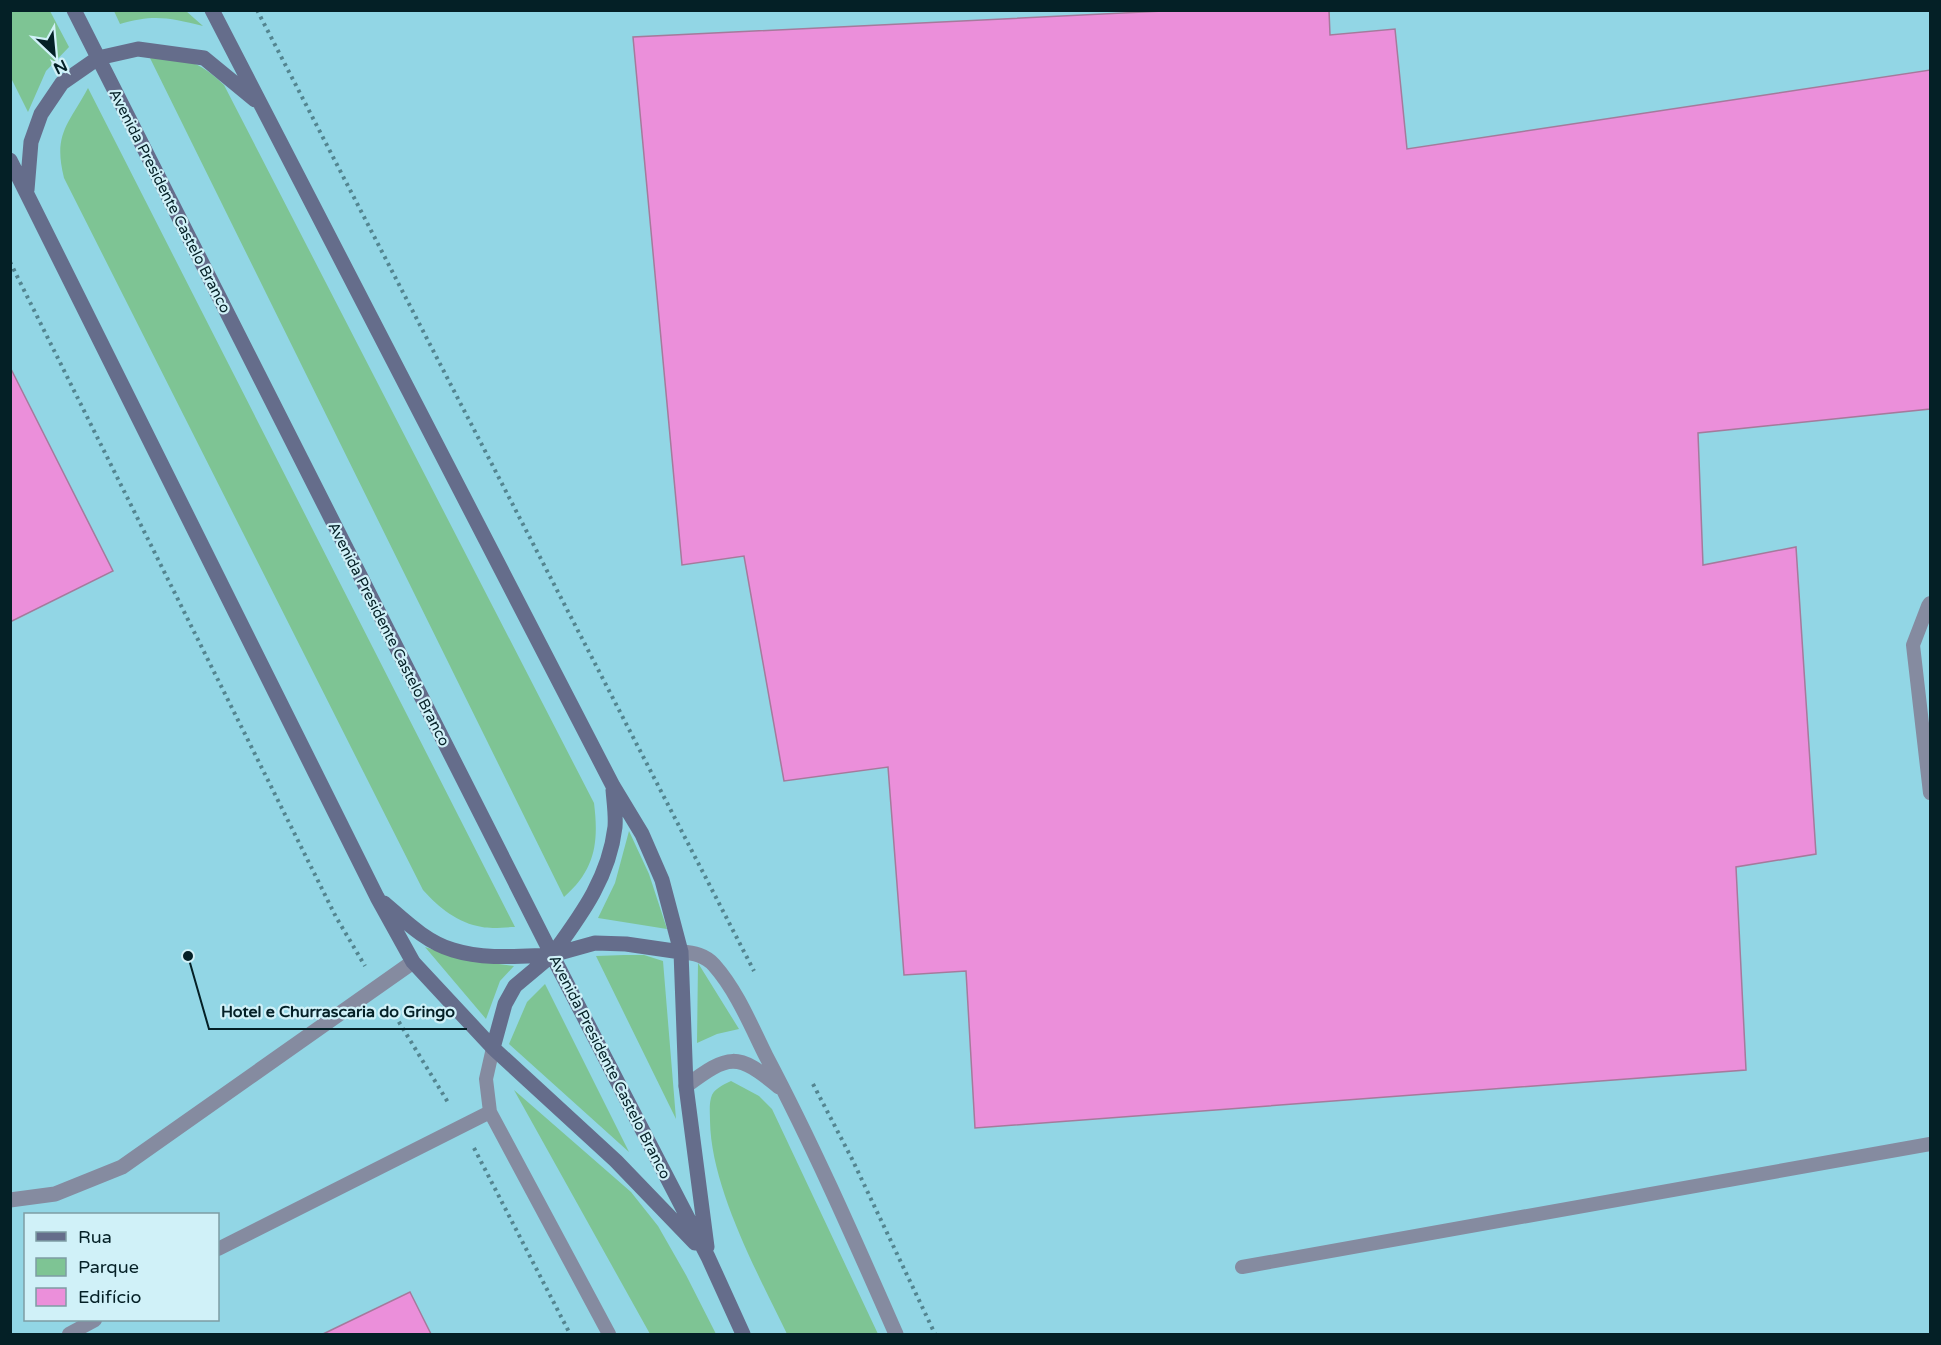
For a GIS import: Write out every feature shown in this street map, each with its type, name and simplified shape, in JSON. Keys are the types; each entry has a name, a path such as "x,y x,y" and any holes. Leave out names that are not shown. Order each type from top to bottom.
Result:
{"main road":[{"name":"Avenida Presidente Castelo Branco","path":"74,10 552,955 708,1257 743,1335"},
{"name":"Avenida Presidente Castelo Branco","path":"212,10 613,786 642,834 662,880 681,952 686,1086 708,1257"},
{"path":"27,192 32,142 41,114 62,83 98,58 138,48 204,58 260,103"},
{"name":"Avenida Presidente Castelo Branco","path":"10,160 377,897 413,962 493,1048 616,1161 708,1257"},
{"path":"493,1048 505,1004 515,986 552,955 584,911 598,886 608,860 615,826 613,786"},
{"path":"377,897 418,932 453,950 495,957 552,955 595,943 626,944 681,952"}],"street":[{"path":"681,952 705,957 733,992 785,1092 896,1335"},
{"path":"10,1200 55,1194 122,1167 413,962"},
{"path":"686,1086 713,1066 727,1061 736,1061 758,1069 785,1092"}],"lane":[{"path":"1930,603 1913,645 1930,793"},
{"path":"493,1048 486,1079 490,1112 609,1335"},
{"path":"219,1248 490,1112"},
{"path":"1242,1267 1930,1144"},
{"path":"69,1335 93,1321"}],"path":[{"path":"257,10 759,980"},
{"path":"10,262 336,917 462,1126 570,1335"},
{"path":"808,1075 852,1159 935,1335"}],"green space":[{"path":"11,10 50,11 69,47 46,71 28,112 11,78"},
{"path":"114,11 186,11 203,26 162,18 120,24"},
{"path":"148,54 180,59 197,65 215,76 224,85 594,803 596,831 592,855 582,877 564,897"},
{"path":"88,88 515,927 486,928 465,922 442,909 423,890 64,178 60,151 61,140 64,130"},
{"path":"629,831 649,874 667,929 598,918 615,883"},
{"path":"425,947 462,959 514,966 500,981 486,1019"},
{"path":"644,955 663,961 676,1119 596,956"},
{"path":"698,963 739,1029 717,1034 697,1043"},
{"path":"545,984 629,1152 509,1044 527,1002"},
{"path":"731,1081 759,1096 772,1109 878,1334 787,1334 738,1230 718,1174 712,1147 710,1101 716,1090"},
{"path":"514,1090 631,1192 658,1226 716,1334 650,1334"}],"building":[{"path":"1184,10 1329,10 1330,35 1395,29 1407,149 1930,70 1930,409 1698,433 1703,565 1796,547 1816,854 1736,867 1746,1070 975,1128 966,971 904,975 888,767 784,781 744,556 682,565 633,37"},
{"path":"10,367 113,571 10,622"},
{"path":"410,1292 431,1334 323,1334"}],"place":[{"name":"Hotel e Churrascaria do Gringo","path":"188,956"}]}
